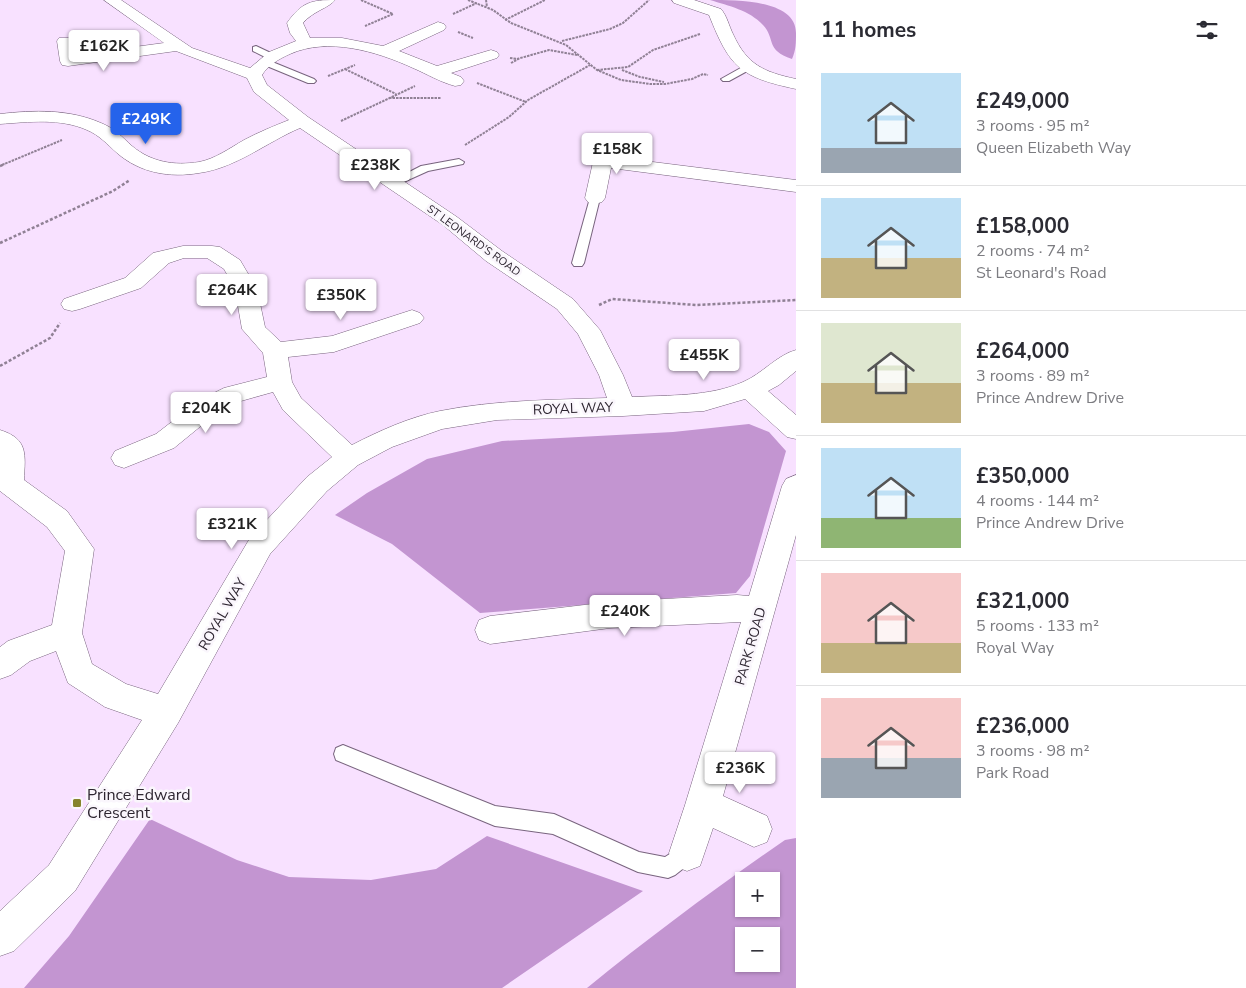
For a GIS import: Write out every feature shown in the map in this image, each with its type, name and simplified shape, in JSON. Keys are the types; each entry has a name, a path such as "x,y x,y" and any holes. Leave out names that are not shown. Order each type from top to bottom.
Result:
{"street":[{"path":"110,0 186,51 262,61 283,50 306,44 318,42 347,44 384,51 455,82"},
{"path":"296,0 312,7"},
{"path":"306,44 298,33 296,23 301,14 328,0"},
{"path":"679,0 716,12 740,62 746,68 766,78 796,84"},
{"path":"384,51 438,28"},
{"path":"65,41 69,65 179,46"},
{"path":"438,73 491,55"},
{"name":"ST LEONARD'S ROAD","path":"262,61 260,88 302,121 450,221 494,256 565,304 588,330 611,375 622,407"},
{"path":"0,119 54,117 75,120 94,126 149,166 185,169 213,164 232,156 265,136 302,121"},
{"path":"595,198 604,153 796,186"},
{"path":"72,304 133,283 161,258 183,252 212,252 232,265 246,289 254,330 276,351 280,382 292,404 349,458"},
{"path":"276,351 334,344 412,318"},
{"path":"622,407 704,402 750,389 770,379 796,358"},
{"path":"124,458 165,441 208,406 233,394 280,382"},
{"path":"750,389 796,430"},
{"name":"ROYAL WAY","path":"0,937 62,878 166,712 260,546 316,484 349,458 383,440 439,420 497,410 622,407"},
{"path":"0,440 12,450 10,484 56,519 80,549 66,633 79,673 117,696 166,712"},
{"name":"PARK ROAD","path":"687,853 704,805 796,486"},
{"path":"490,630 610,615 738,608 760,611"},
{"path":"0,665 19,651 66,633"},
{"path":"704,805 754,829"}],"lane":[{"path":"262,61 312,81"},
{"path":"726,79 746,68"},
{"path":"393,183 434,165 458,162"},
{"path":"578,264 595,198"},
{"path":"343,754 495,816 554,824 638,862 668,868 687,853"}],"path":[{"path":"347,44 353,31 393,14 361,0"},
{"path":"468,0 493,10 504,20 561,41 574,48 578,55 596,70 614,78 645,83 672,83 694,79 703,74 726,79"},
{"path":"486,0 487,7"},
{"path":"505,20 545,0"},
{"path":"561,41 610,29 623,23 649,0"},
{"path":"596,70 628,67 653,50 712,30 723,30"},
{"path":"491,55 517,59 549,50 578,55"},
{"path":"312,81 345,69 384,51"},
{"path":"434,165 509,117 526,102 590,65"},
{"path":"345,69 397,94"},
{"path":"621,69 640,77 672,83"},
{"path":"318,132 438,73"},
{"path":"455,82 472,82 526,102"},
{"path":"0,166 94,126"},
{"path":"0,243 113,191 149,166"},
{"path":"576,316 612,299 696,305 796,300"},
{"path":"0,366 50,338 72,304"}],"shaded area":[{"path":"710,0 764,4 786,14 793,22 796,33 796,46 792,59 784,56 774,48 767,30 757,20 738,9"},
{"path":"749,424 769,432 786,451 750,576 736,593 480,613 392,544 335,515 367,493 427,459 502,441 673,432"},
{"path":"150,819 237,860 289,877 371,880 436,869 487,836 643,891 502,988 24,988 69,936"},
{"path":"796,838 796,988 587,988 684,912 735,875 735,917 780,917 780,872 740,872 785,840"}],"place":[{"name":"Prince Edward Crescent","path":"77,803"}]}
